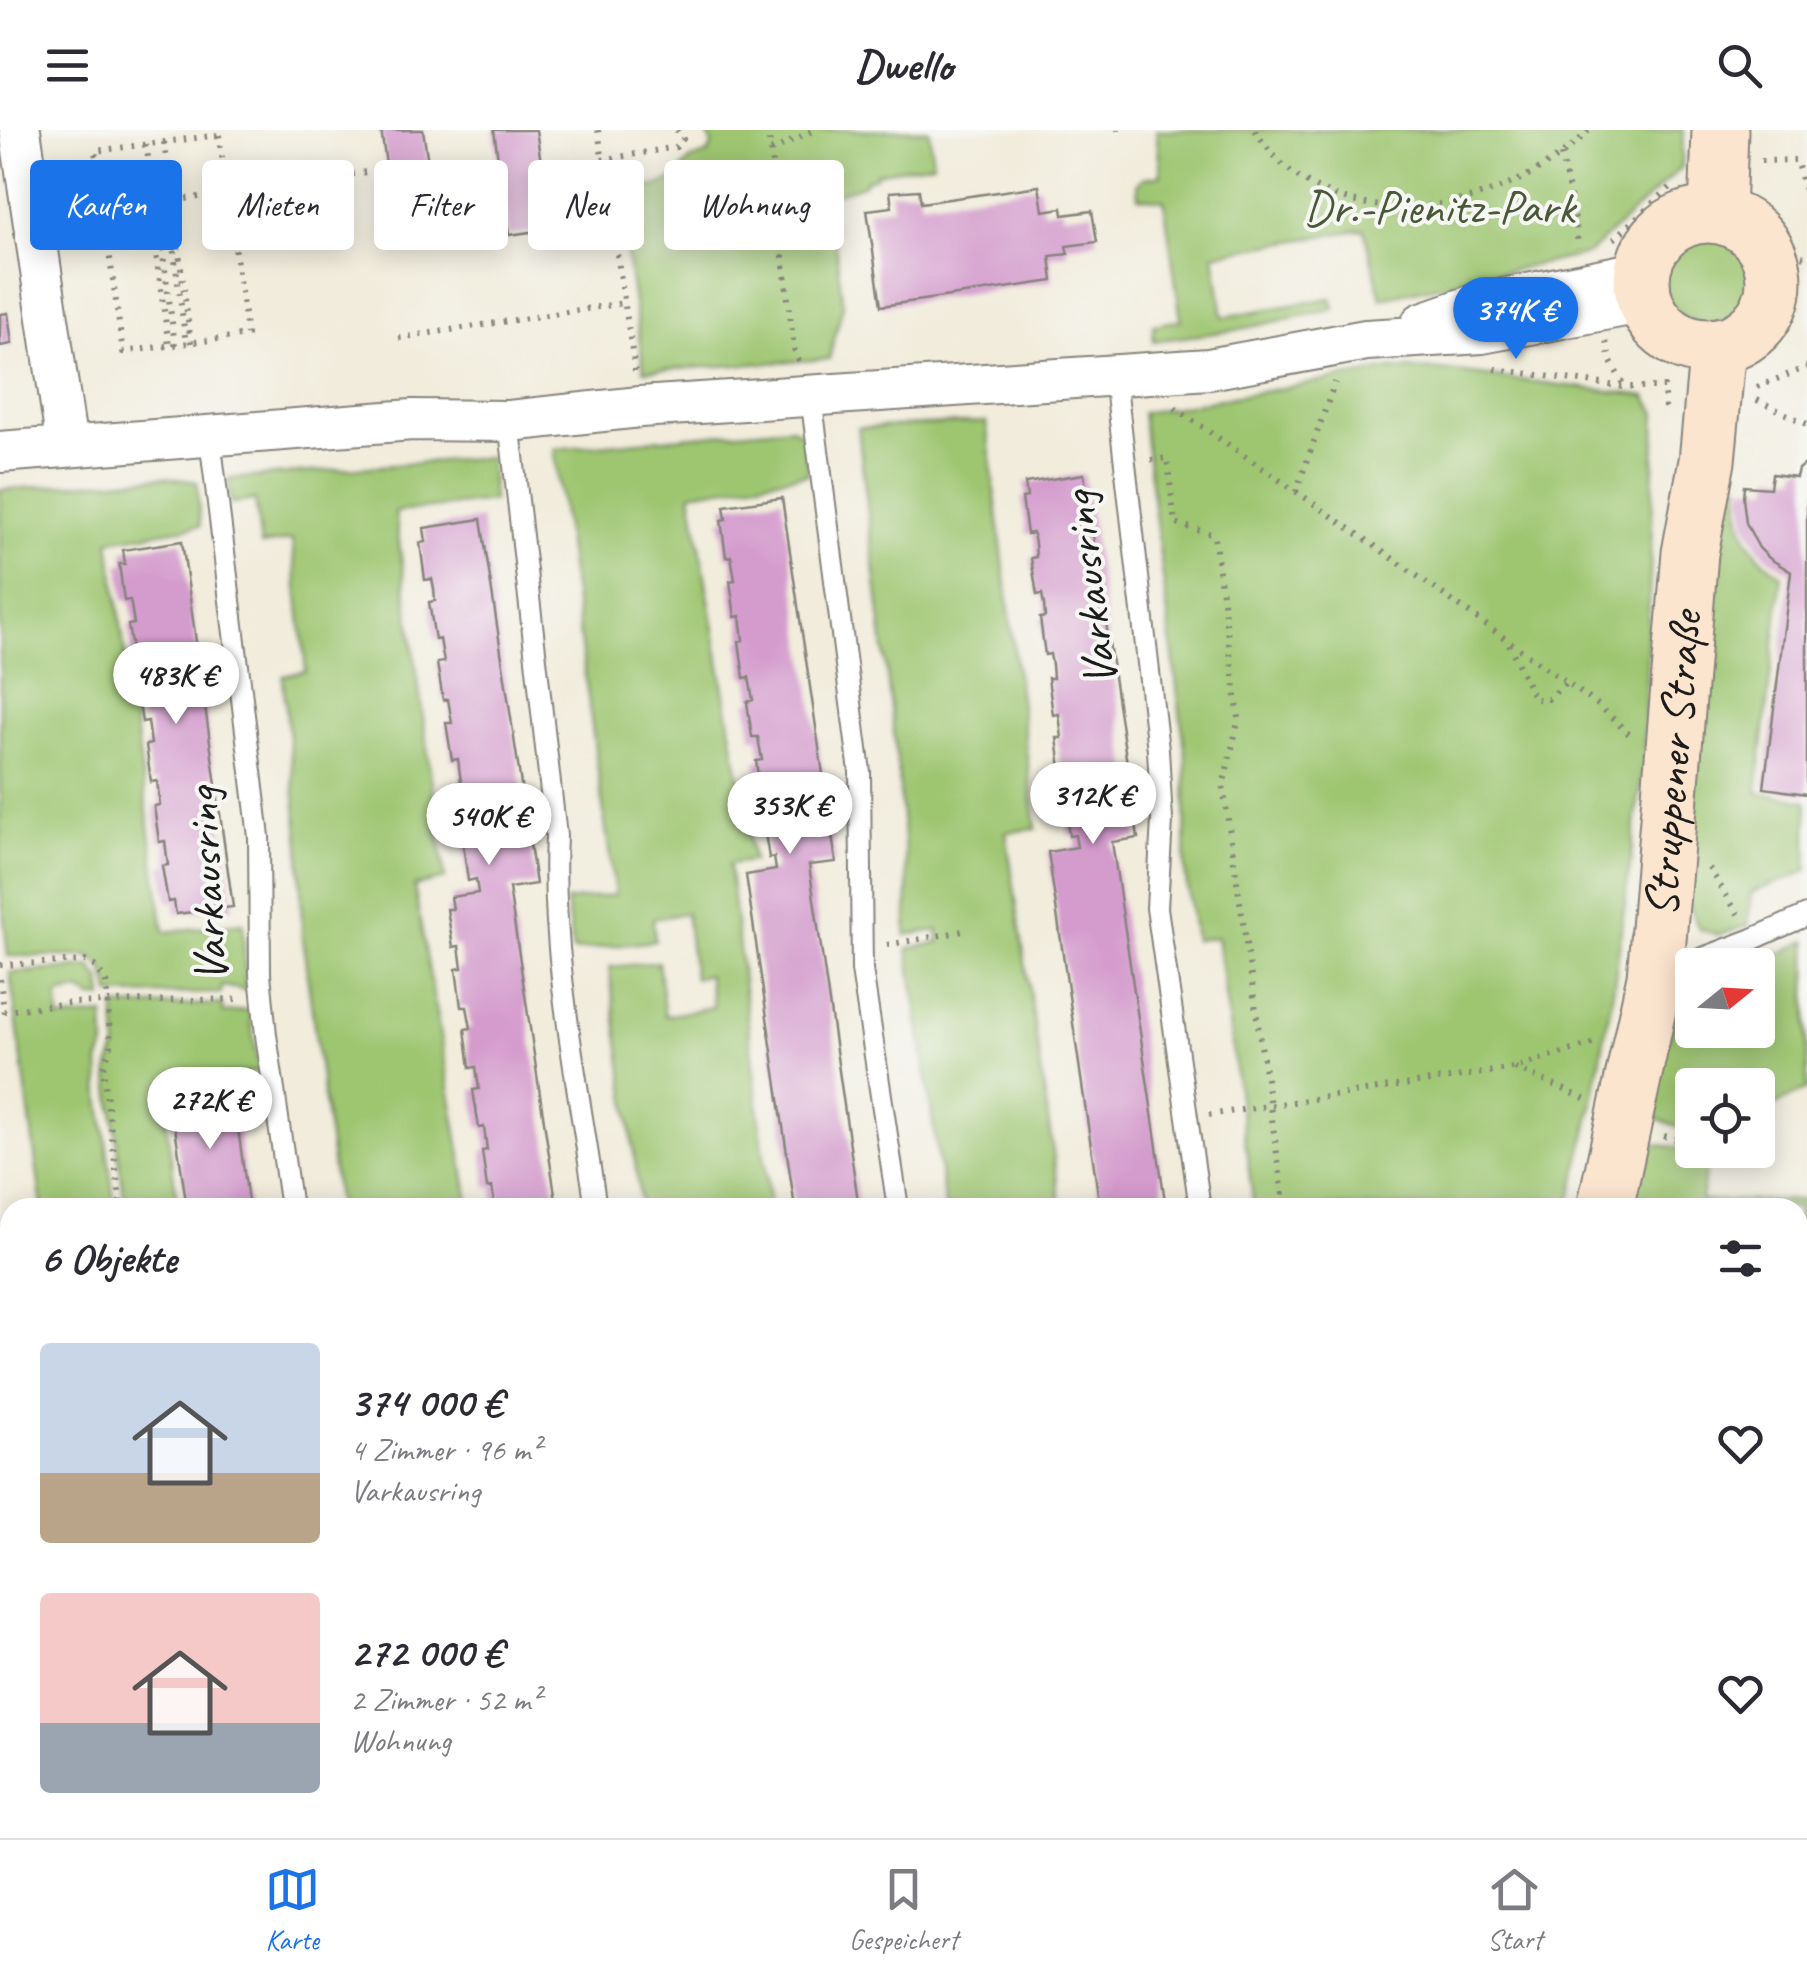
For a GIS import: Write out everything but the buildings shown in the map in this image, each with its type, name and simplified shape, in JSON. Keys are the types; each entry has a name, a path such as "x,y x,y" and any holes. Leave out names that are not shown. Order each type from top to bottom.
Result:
{"main road":[{"path":"1727,175 1730,218 1752,231 1768,252 1774,277 1770,306 1754,328 1731,343 1701,344 1664,330 1631,274 1674,224 1702,214 1727,175"},
{"name":"Struppener Straße","path":"1607,1198 1650,1002 1690,553 1708,462 1701,344"}],"street":[{"path":"20,130 67,446"},
{"path":"0,452 412,420 510,421 640,407 1210,369 1376,339 1482,332 1631,274"}],"lane":[{"name":"Varkausring","path":"1115,377 1158,750 1162,820 1157,908 1199,1198"},
{"path":"811,396 860,772 861,950 897,1198"},
{"path":"510,421 556,836 554,873 562,958 595,1198"},
{"name":"Varkausring","path":"210,438 259,837 260,974 290,1198"},
{"path":"1650,1002 1754,940 1807,915"}],"path":[{"path":"598,130 602,160 676,147 683,139 677,130"},
{"path":"768,130 794,349 811,396"},
{"path":"771,151 814,130"},
{"path":"1255,130 1279,165 1298,180 1348,201 1380,205 1429,205 1500,188 1562,155 1588,130"},
{"path":"222,160 219,134 96,152 123,352 246,335 234,250"},
{"path":"164,142 166,160"},
{"path":"146,144 148,160"},
{"path":"1562,155 1576,223 1579,264"},
{"path":"1768,161 1796,160 1807,197"},
{"path":"354,174 372,171"},
{"path":"1631,274 1727,175 1754,172"},
{"path":"1727,175 1792,255 1807,256"},
{"path":"157,250 172,345"},
{"path":"162,250 172,345"},
{"path":"177,250 189,343"},
{"path":"616,250 640,407"},
{"path":"399,338 624,303"},
{"path":"1606,341 1610,360 1624,387"},
{"path":"1807,368 1742,393 1807,424"},
{"path":"1296,492 1338,371"},
{"path":"1172,406 1601,708 1672,775"},
{"path":"1126,464 1167,458 1176,523 1214,535 1239,718 1224,786 1284,1198"},
{"path":"1508,641 1534,699 1548,699 1566,683"},
{"path":"861,950 969,930"},
{"path":"0,965 85,961 96,966 106,982 111,1046 103,1068 120,1198"},
{"path":"0,979 4,1011 108,1002 252,998"},
{"path":"1188,1117 1514,1068 1650,1002"},
{"path":"1514,1068 1626,1115"}],"green space":[{"path":"706,130 929,130 933,163 876,173 865,184 844,191 844,160 691,160 709,153 712,144"},
{"name":"Dr.-Pienitz-Park","path":"1156,130 1683,130 1682,167 1588,254 1381,298 1364,229 1214,254 1223,317 1331,298 1334,309 1237,330 1153,341 1153,325 1181,320 1164,200 1138,197 1137,184 1143,178 1161,175"},
{"path":"664,183 664,250 836,250 843,305 829,359 644,371 626,250 644,250 644,187"},
{"path":"1707,237 1737,250 1750,280 1737,310 1707,323 1677,310 1664,280 1677,250"},
{"path":"1392,369 1441,370 1646,396 1656,413 1643,766 1614,985 1571,1198 1253,1198 1217,937 1195,940 1185,871 1186,758 1142,413"},
{"path":"1724,400 1737,409 1732,482 1740,484 1743,525 1753,547 1782,575 1757,792 1807,801 1807,871 1751,893 1748,926 1717,935 1699,929 1684,893"},
{"path":"986,422 1036,829 1006,832 1060,1198 944,1198 908,948 939,943 938,930 906,935 908,887 897,761 858,428"},
{"path":"791,427 803,435 808,474 691,493 753,861 729,864 769,1198 640,1198 609,967 658,962 665,1016 713,1007 708,975 694,978 686,913 653,919 655,941 573,951 566,901 615,895 554,449"},
{"path":"490,457 493,501 395,512 445,879 414,886 468,1198 337,1198 302,935 300,846 283,680 283,676 306,671 292,540 261,545 255,500 231,503 228,479"},
{"path":"164,477 197,482 200,526 109,540 164,932 243,923 246,990 222,986 221,993 112,995 102,966 88,956 8,956 0,882 0,490"},
{"path":"1807,941 1807,1089 1775,1105 1775,1068 1675,1068 1675,1125 1647,1116 1675,1024 1675,1048 1775,1048 1775,955"},
{"path":"91,967 101,981 103,998 92,998 79,991 58,995 59,1019 104,1015 100,1097 114,1198 41,1198 10,973"},
{"path":"222,1004 223,1013 249,1010 259,1071 161,1087 177,1198 124,1198 108,1071 117,1047 115,1007"},
{"path":"1643,1142 1675,1147 1675,1168 1706,1168 1701,1198 1629,1198"}]}
